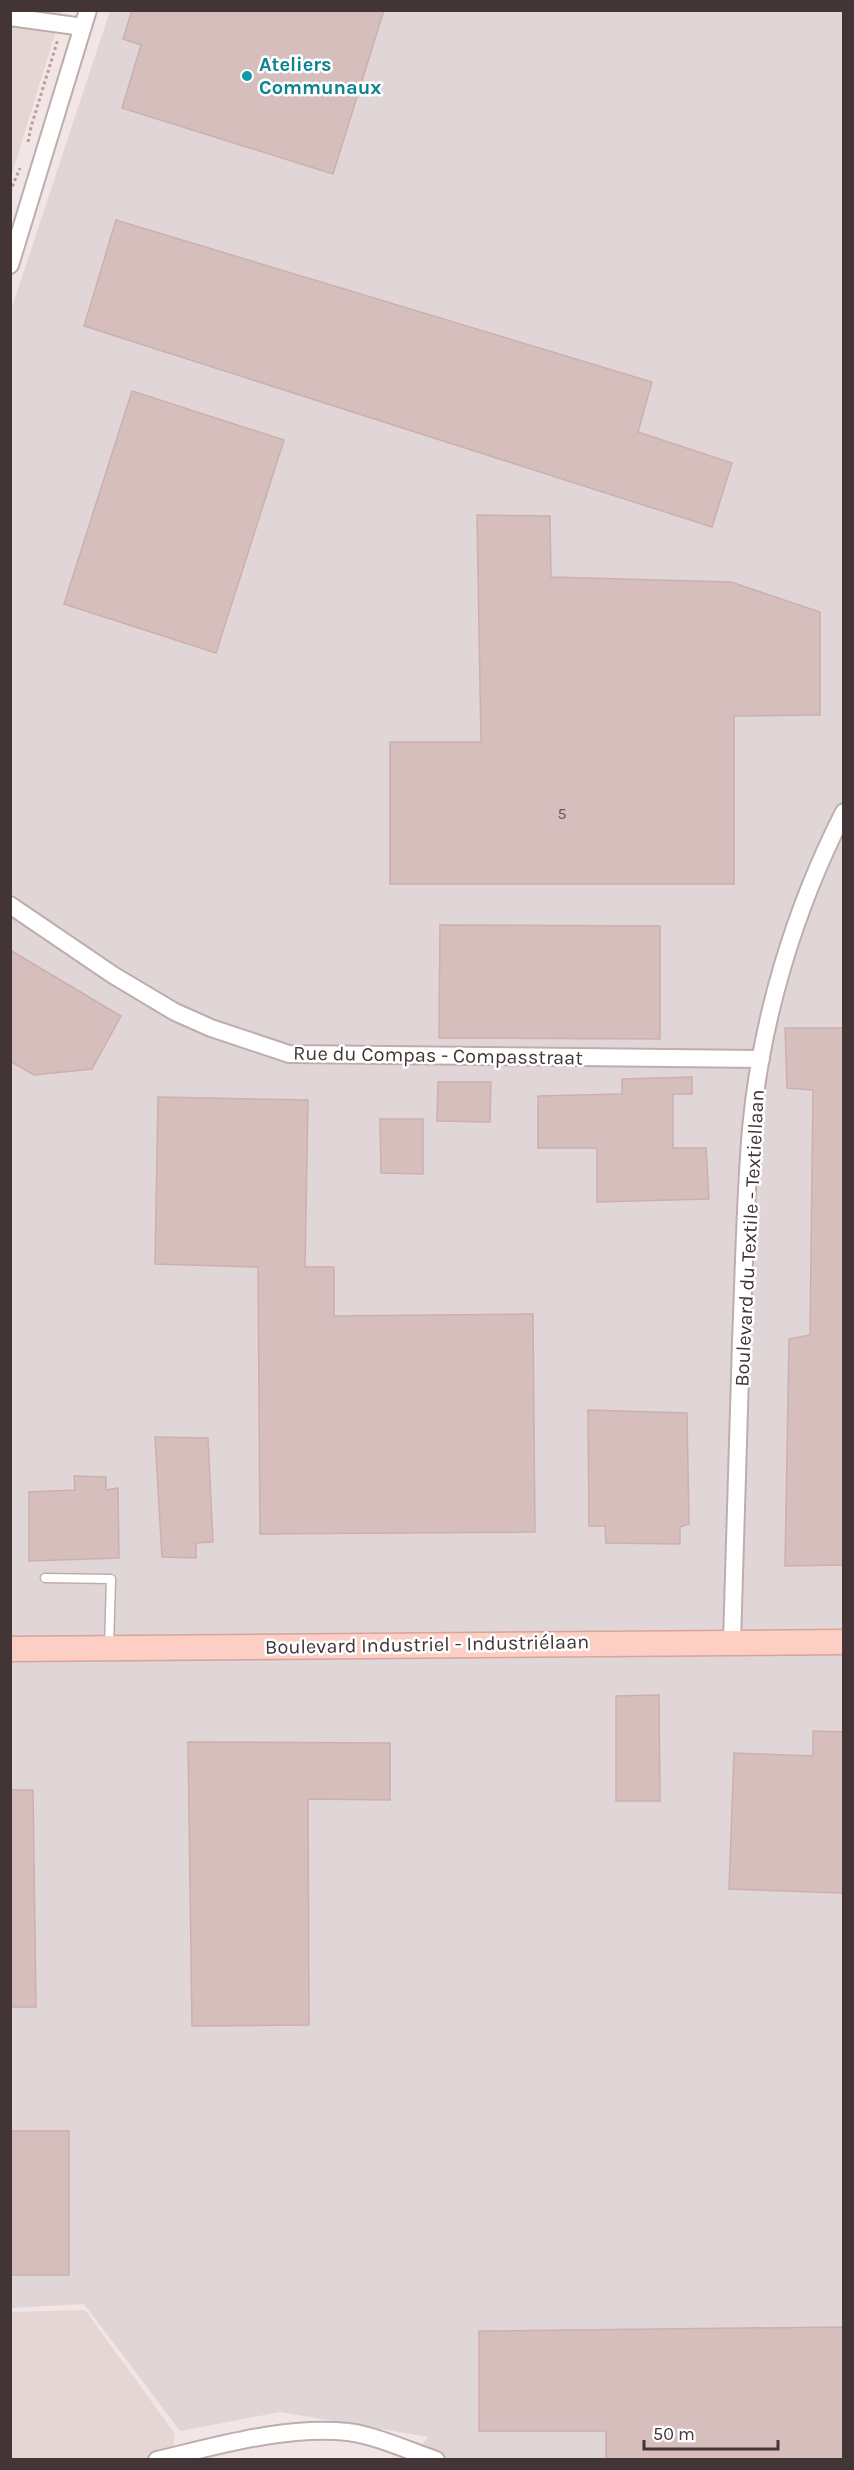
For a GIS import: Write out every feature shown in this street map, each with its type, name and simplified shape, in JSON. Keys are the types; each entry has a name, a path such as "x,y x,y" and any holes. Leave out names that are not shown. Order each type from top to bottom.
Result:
{"main road":[{"name":"Boulevard Industriel - Industriélaan","path":"10,1648 843,1642"}],"street":[{"path":"10,17 63,24 85,19 10,265"},
{"name":"Boulevard du Textile - Textiellaan","path":"732,1642 751,1128 761,1059 783,959 828,842 843,812"},
{"name":"Rue du Compas - Compasstraat","path":"10,905 113,975 175,1012 211,1028 290,1054 761,1059"},
{"path":"158,2460 271,2436 332,2431 351,2433 436,2460"}],"lane":[{"path":"45,1578 111,1579 109,1647"}],"path":[{"path":"27,147 63,24"},
{"path":"10,192 22,165"}],"shaded area":[{"path":"11,11 62,11 11,177"},
{"path":"110,11 843,11 843,2459 410,2459 428,2437 280,2412 180,2431 84,2304 11,2308 10,313"},
{"path":"85,2310 175,2434 171,2459 11,2459 10,2312"}],"building":[{"name":"Ateliers Communaux","path":"132,10 384,10 333,174 122,108 141,45 123,39"},
{"path":"116,220 652,382 638,432 732,463 712,527 84,326"},
{"path":"132,391 284,440 216,653 64,604"},
{"path":"477,515 550,516 551,577 731,582 820,612 820,715 734,716 734,884 390,884 390,742 481,742"},
{"path":"440,925 660,926 660,1039 439,1038"},
{"path":"10,950 121,1016 92,1069 34,1075 10,1061"},
{"path":"785,1028 843,1028 843,1565 785,1566 789,1339 810,1335 813,1090 787,1088"},
{"path":"692,1077 692,1094 673,1094 673,1148 706,1148 709,1199 597,1202 597,1148 538,1148 538,1096 622,1094 622,1079"},
{"path":"438,1082 491,1082 490,1122 437,1121"},
{"path":"158,1097 308,1100 305,1267 334,1267 334,1316 533,1314 535,1532 260,1534 258,1267 155,1264"},
{"path":"380,1119 423,1119 423,1174 381,1173"},
{"path":"588,1410 687,1413 689,1524 680,1527 680,1544 606,1543 605,1526 589,1526"},
{"path":"155,1437 208,1438 213,1542 196,1543 196,1558 162,1557"},
{"path":"74,1476 106,1477 106,1490 118,1488 119,1558 29,1561 29,1492 75,1490"},
{"path":"659,1695 660,1801 616,1801 616,1696"},
{"path":"813,1731 843,1732 843,1893 729,1889 734,1753 813,1756"},
{"path":"188,1742 390,1743 390,1800 308,1799 309,2025 192,2026"},
{"path":"10,1790 33,1790 36,2007 10,2007"},
{"path":"10,2131 69,2131 69,2275 10,2275"},
{"path":"843,2327 843,2460 606,2460 606,2431 479,2431 479,2331"}],"place":[{"name":"Ateliers Communaux","path":"247,76"}]}
